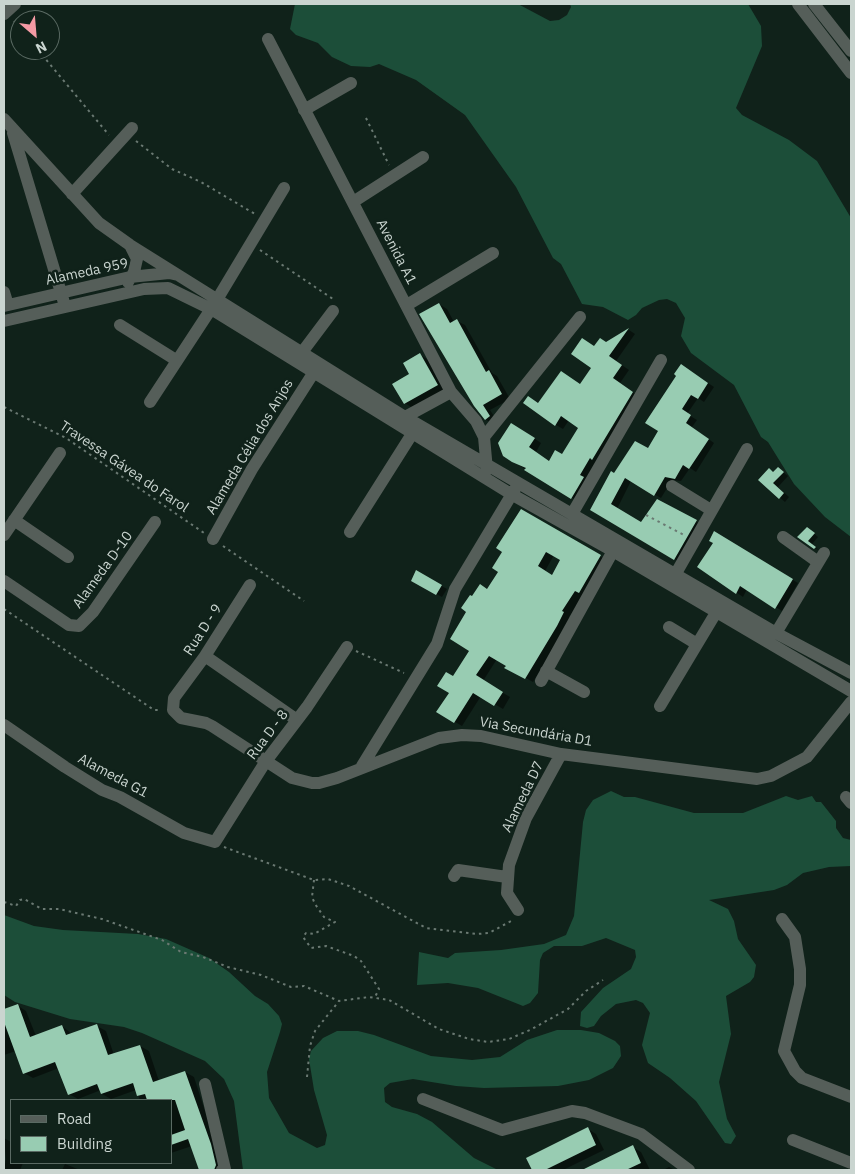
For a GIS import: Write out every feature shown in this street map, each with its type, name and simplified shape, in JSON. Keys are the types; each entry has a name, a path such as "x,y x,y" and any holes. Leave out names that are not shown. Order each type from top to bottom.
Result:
{"street":[{"path":"4,14 15,4"},
{"path":"798,4 851,73"},
{"path":"814,4 851,51"},
{"name":"Avenida A1","path":"268,39 451,392 476,421 484,437 487,478"},
{"path":"304,110 351,83"},
{"path":"8,123 53,175 99,223 178,275 214,303 314,372 511,494 613,550 851,691"},
{"path":"8,123 65,306"},
{"path":"72,194 129,131"},
{"path":"353,202 423,157"},
{"path":"28,184 36,178 53,175"},
{"path":"150,402 214,303 284,188"},
{"path":"122,293 138,260 130,245"},
{"path":"407,305 493,253"},
{"name":"Alameda 959","path":"6,305 130,277 168,273 178,275"},
{"name":"Alameda 959","path":"4,321 122,293 160,287 214,303"},
{"path":"4,292 6,305"},
{"path":"214,303 303,351 405,417 519,482 575,510 676,575 776,633 851,673"},
{"path":"303,351 333,311"},
{"path":"484,437 580,317"},
{"path":"120,325 176,360"},
{"path":"575,510 661,360"},
{"name":"Alameda Célia dos Anjos","path":"213,539 252,470 314,372"},
{"path":"405,417 451,392"},
{"path":"350,532 412,434"},
{"path":"676,575 747,449"},
{"path":"4,535 60,453"},
{"path":"362,766 437,644 455,589 519,482"},
{"path":"672,486 711,510"},
{"path":"14,520 68,557"},
{"name":"Alameda D-10","path":"4,581 69,625 80,626 93,612 155,522"},
{"path":"776,633 821,558 783,538"},
{"path":"584,692 544,676 613,550"},
{"name":"Rua D - 9","path":"173,710 174,698 250,585"},
{"path":"660,706 717,611"},
{"path":"669,627 697,644"},
{"name":"Rua D - 8","path":"215,842 266,761 297,720 347,647"},
{"path":"204,656 297,720"},
{"name":"Via Secundária D1","path":"173,710 181,718 206,723 292,778 312,783 320,783 337,778 362,766 439,738 462,735 481,736 561,754 757,779 771,776 808,757 851,702"},
{"name":"Alameda G1","path":"4,725 102,790 120,797 184,833 215,842"},
{"name":"Alameda D7","path":"518,910 507,893 508,865 526,818 561,754"},
{"path":"454,876 458,870 507,877"},
{"path":"782,919 794,936 800,970 800,985 784,1051 795,1071 810,1082 851,1097"},
{"path":"205,1084 225,1169 222,1170"},
{"path":"423,1099 502,1130 572,1111 585,1114 641,1134 690,1170"},
{"path":"793,1140 851,1163"}],"path":[{"path":"46,60 117,144"},
{"path":"366,118 395,176"},
{"path":"129,131 172,169 201,182 265,220"},
{"path":"250,243 331,296 333,311"},
{"name":"Travessa Gávea do Farol","path":"4,407 66,438 304,601"},
{"path":"646,515 695,541"},
{"path":"4,609 154,710 173,710"},
{"path":"347,647 416,678"},
{"path":"215,842 233,851 314,880 328,879 349,886 426,928 477,934 489,933 509,924 518,915 518,910"},
{"path":"314,880 312,897 315,904 324,916 331,918 335,922 314,934 306,933 303,936 311,948 326,946 354,956 361,962 379,989 375,998"},
{"path":"4,902 16,906 20,900 24,899 42,909 59,909 102,919 162,940 181,952 203,956 228,967 260,974 291,987 304,986 339,1001 375,998 388,1000 439,1029 469,1039 488,1042 509,1039 530,1030 568,1009 586,991 603,980"},
{"path":"307,1077 310,1046 315,1031 339,1001"}],"green space":[{"path":"295,4 518,4 550,21 559,20 567,15 571,7 570,4 748,4 761,26 762,46 736,108 742,115 789,140 817,161 851,218 851,537 825,517 794,484 768,442 761,437 734,385 691,353 681,336 685,318 676,303 667,299 659,300 642,308 628,320 603,307 582,304 561,264 553,258 516,187 465,115 416,80 379,64 370,67 351,66 332,57 318,43 296,35 290,29"},
{"path":"611,791 624,797 635,797 694,813 743,813 786,796 798,800 812,796 816,802 821,802 836,821 836,828 843,838 851,840 851,866 829,867 803,873 787,885 774,890 709,900 728,909 734,921 738,939 756,965 754,977 750,982 726,996 731,1034 719,1082 727,1119 736,1136 731,1144 725,1143 696,1101 670,1078 648,1063 642,1045 650,1013 643,1003 636,1000 616,1004 601,1016 594,1026 587,1028 580,1026 581,1012 603,988 631,969 636,957 635,950 606,938 582,946 554,946 543,953 540,960 538,993 530,1003 523,1006 478,988 448,983 417,985 419,952 448,958 455,953 501,950 544,944 566,935 574,916 583,822 586,810 593,800"},
{"path":"4,915 34,926 63,930 138,934 166,939 209,958 229,972 255,996 268,1004 279,1016 282,1024 267,1072 269,1098 289,1133 317,1148 325,1145 327,1135 314,1090 309,1059 311,1051 323,1038 337,1031 358,1031 374,1035 431,1056 472,1060 500,1057 527,1040 557,1030 581,1030 599,1033 615,1041 620,1046 621,1056 613,1068 589,1080 558,1086 484,1088 456,1086 413,1079 390,1083 384,1088 385,1102 392,1107 417,1114 432,1122 474,1158 498,1170 243,1170 234,1101 224,1079 205,1061 124,1027 70,1019 15,1002 4,995"}],"building":[{"path":"439,303 450,323 457,319 486,372 489,370 502,394 483,405 490,416 485,420 474,406 419,314"},
{"path":"629,328 609,356 622,365 613,378 633,392 592,460 590,458 580,475 584,477 571,499 524,470 526,468 503,456 498,443 511,423 535,438 529,447 549,461 555,450 562,454 578,428 561,416 555,426 523,403 528,396 538,403 561,371 580,384 591,368 571,354 582,338 594,346 600,338 606,342"},
{"path":"420,353 438,385 404,404 392,384 409,374 403,363"},
{"path":"681,364 708,383 698,399 691,395 682,409 691,415 686,423 709,439 689,469 683,465 675,479 665,477 654,496 625,478 611,504 641,522 657,499 697,520 674,560 590,510 611,471 614,473 635,441 648,448 658,431 645,423 676,376 674,374"},
{"path":"778,467 784,472 773,483 784,493 779,499 758,480 769,468 773,472"},
{"path":"521,509 601,555 579,593 575,591 562,611 564,612 557,626 525,679 504,668 506,666 489,656 476,675 503,692 494,706 473,693 454,723 436,712 449,693 437,686 446,672 453,676 469,651 450,639 466,612 461,608 470,595 472,596 480,584 487,589 498,572 492,568 502,552 496,548","holes":["546,552 560,560 552,575 538,566"]},
{"path":"807,527 815,533 808,541 816,547 814,549 797,537"},
{"path":"714,531 793,579 775,609 740,586 736,594 697,567 713,543 709,541"},
{"path":"416,570 442,585 436,595 411,581"},
{"path":"18,1004 30,1037 62,1025 66,1035 97,1024 108,1055 140,1045 153,1082 185,1071 211,1144 216,1165 214,1170 199,1170 188,1139 172,1145 172,1135 185,1130 175,1100 147,1099 145,1094 137,1096 133,1083 101,1094 97,1084 68,1095 55,1062 23,1074 4,1022 4,1009"},
{"path":"588,1127 596,1145 545,1170 532,1170 526,1158"},
{"path":"633,1145 641,1163 626,1170 582,1170"}]}
